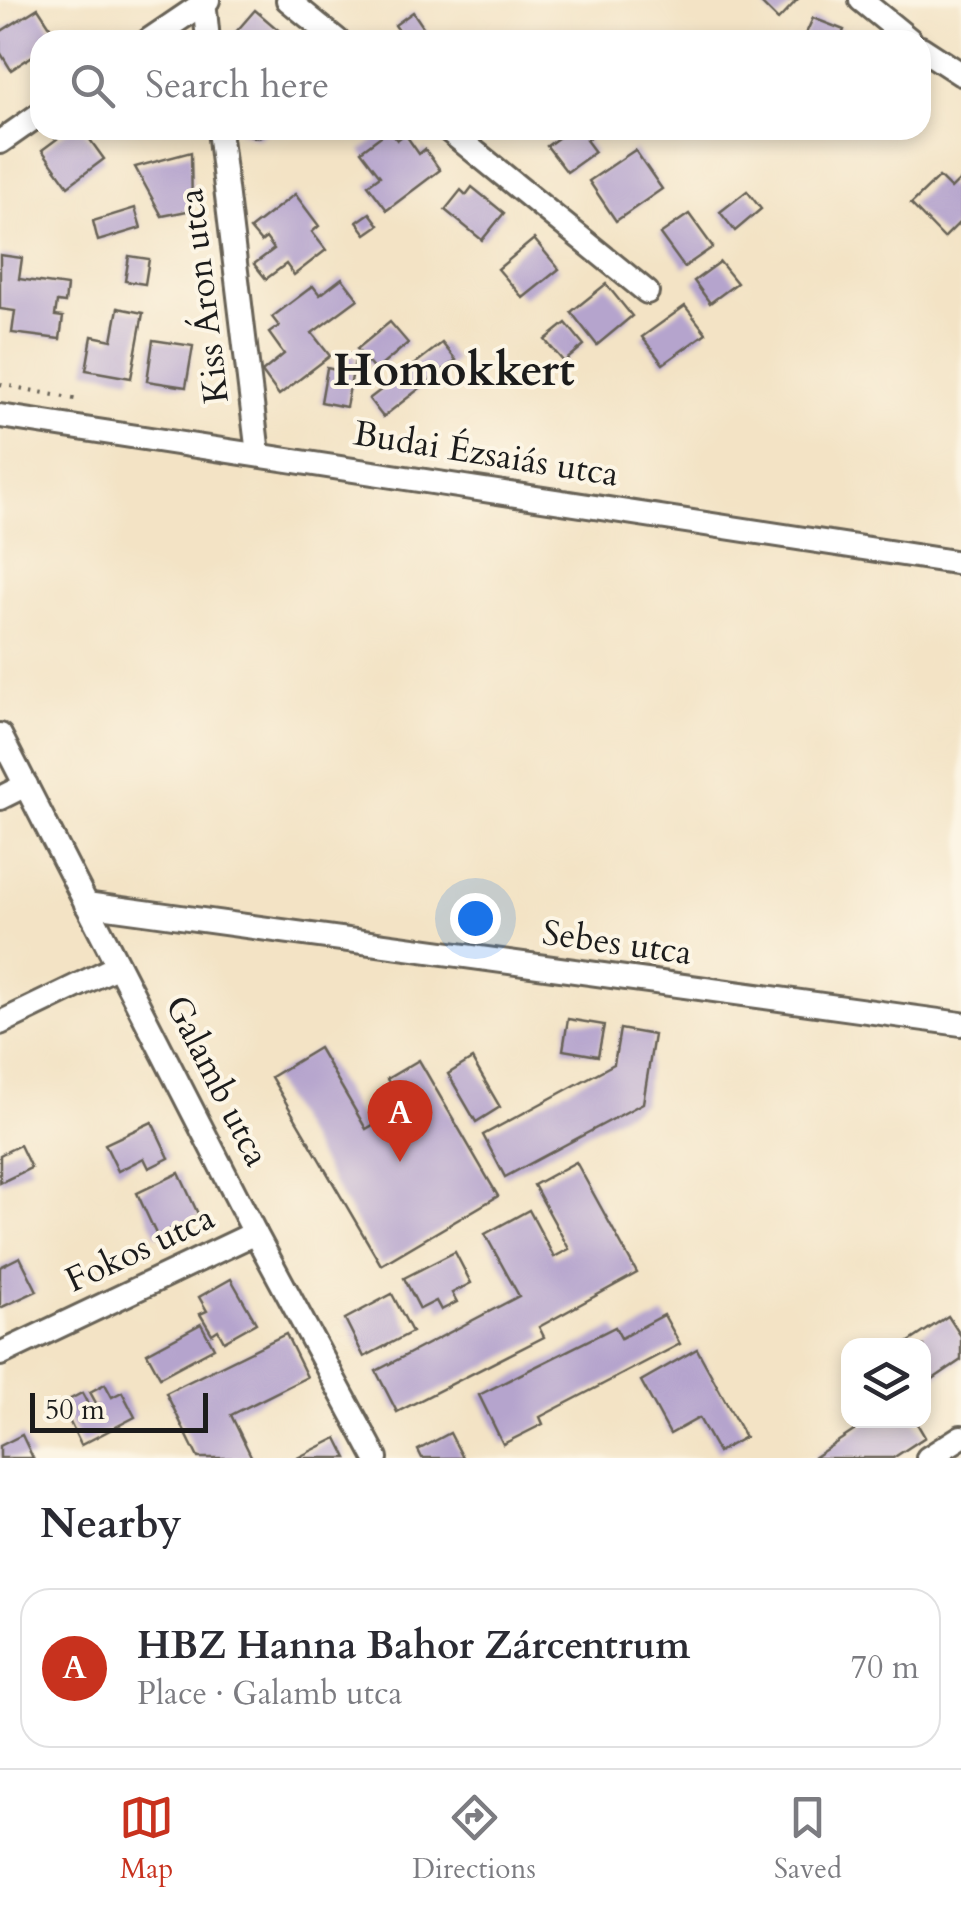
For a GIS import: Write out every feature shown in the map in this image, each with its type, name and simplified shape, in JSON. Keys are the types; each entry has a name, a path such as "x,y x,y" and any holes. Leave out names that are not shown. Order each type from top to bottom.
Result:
{"street":[{"path":"288,0 325,30"},
{"path":"860,0 898,30"},
{"path":"163,30 205,1"},
{"path":"205,1 207,30"},
{"path":"931,54 961,74"},
{"path":"0,142 30,121"},
{"name":"Kiss Áron utca","path":"220,140 258,454"},
{"path":"460,140 648,292"},
{"name":"Budai Ézsaiás utca","path":"0,416 961,563"},
{"name":"Galamb utca","path":"0,734 255,1233 376,1458"},
{"path":"0,798 26,785"},
{"name":"Sebes utca","path":"86,904 961,1024"},
{"path":"0,1023 118,966"},
{"name":"Fokos utca","path":"0,1354 255,1233"},
{"path":"928,1458 961,1437"}],"path":[{"path":"0,384 79,400"}],"building":[{"path":"758,0 797,0 778,20"},
{"path":"38,8 52,30 30,30 30,58 11,70 0,52 0,32"},
{"path":"255,10 278,30 238,30"},
{"path":"413,12 425,30 398,30 395,25"},
{"path":"813,18 844,30 808,30"},
{"path":"56,140 90,140 104,159 68,186 42,150"},
{"path":"376,140 409,140 419,154 425,149 440,170 387,210 368,185 380,176 361,151"},
{"path":"555,140 586,140 595,152 567,172 547,146"},
{"path":"635,150 662,189 616,221 589,181"},
{"path":"191,152 192,210 162,216 135,167"},
{"path":"939,177 951,189 961,179 961,221 944,238 911,204"},
{"path":"472,187 504,213 482,240 445,210 461,190 466,195"},
{"path":"747,191 761,209 735,231 720,212"},
{"path":"295,194 319,226 312,232 326,250 294,275 286,264 266,279 254,264 274,249 266,238 261,242 250,229"},
{"path":"135,208 141,228 98,241 93,221"},
{"path":"370,213 379,225 366,234 357,222"},
{"path":"689,214 713,247 684,267 660,234"},
{"path":"534,239 559,269 523,298 498,269"},
{"path":"0,255 22,258 19,279 67,286 65,303 57,302 55,316 63,317 60,339 12,333 15,311 0,309"},
{"path":"129,256 149,259 145,284 125,281"},
{"path":"720,262 737,283 710,303 694,281"},
{"path":"342,278 358,299 312,333 330,356 279,395 262,372 284,354 269,333 279,326 272,317 313,286 320,295"},
{"path":"606,284 632,316 597,345 571,312"},
{"path":"685,306 706,333 663,364 642,337"},
{"path":"118,308 143,313 131,378 86,370 92,336 112,340"},
{"path":"390,322 408,343 375,371 357,349"},
{"path":"566,323 584,345 564,362 545,340"},
{"path":"153,340 193,346 186,387 147,381"},
{"path":"442,343 456,360 383,417 369,399"},
{"path":"343,353 356,356 346,407 321,402 327,368 340,371"},
{"path":"568,1019 604,1025 598,1056 563,1050"},
{"path":"620,1029 654,1035 643,1103 505,1177 483,1135 614,1064"},
{"path":"319,1048 366,1129 403,1107 387,1079 419,1060 498,1196 381,1265 271,1077"},
{"path":"472,1059 500,1107 476,1122 448,1074"},
{"path":"152,1122 169,1158 149,1168 144,1158 118,1171 105,1144"},
{"path":"20,1145 31,1168 0,1183 0,1155"},
{"path":"576,1162 637,1273 539,1327 544,1337 397,1412 376,1371 519,1296 485,1234 529,1210 554,1257 569,1249 534,1185"},
{"path":"179,1173 199,1216 157,1236 137,1193"},
{"path":"455,1252 471,1283 452,1293 457,1302 441,1310 436,1301 420,1309 404,1278"},
{"path":"20,1257 37,1291 0,1308 0,1267"},
{"path":"231,1279 256,1323 224,1341 218,1330 212,1334 200,1314 207,1311 199,1297"},
{"path":"392,1294 412,1332 364,1357 345,1319"},
{"path":"664,1315 680,1344 540,1417 543,1424 503,1444 479,1395 615,1327 621,1338"},
{"path":"948,1316 961,1336 961,1360 931,1380 931,1338 915,1338"},
{"path":"201,1324 214,1348 160,1377 147,1353"},
{"path":"286,1334 307,1377 231,1415 252,1458 198,1458 166,1393"},
{"path":"697,1349 745,1437 718,1452 699,1418 670,1434 641,1381"},
{"path":"105,1384 112,1397 122,1392 135,1417 81,1445 61,1404 82,1393 90,1408 97,1405 90,1392"},
{"path":"858,1428 920,1428 925,1437 893,1458 813,1458"},
{"path":"450,1433 463,1458 422,1458 418,1450"},
{"path":"22,1435 33,1458 0,1458 0,1446"},
{"path":"337,1438 347,1458 297,1458"}],"place":[{"name":"HBZ Hanna Bahor Zárcentrum","path":"400,1162"}],"district":[{"name":"Homokkert","path":"454,370"}]}
